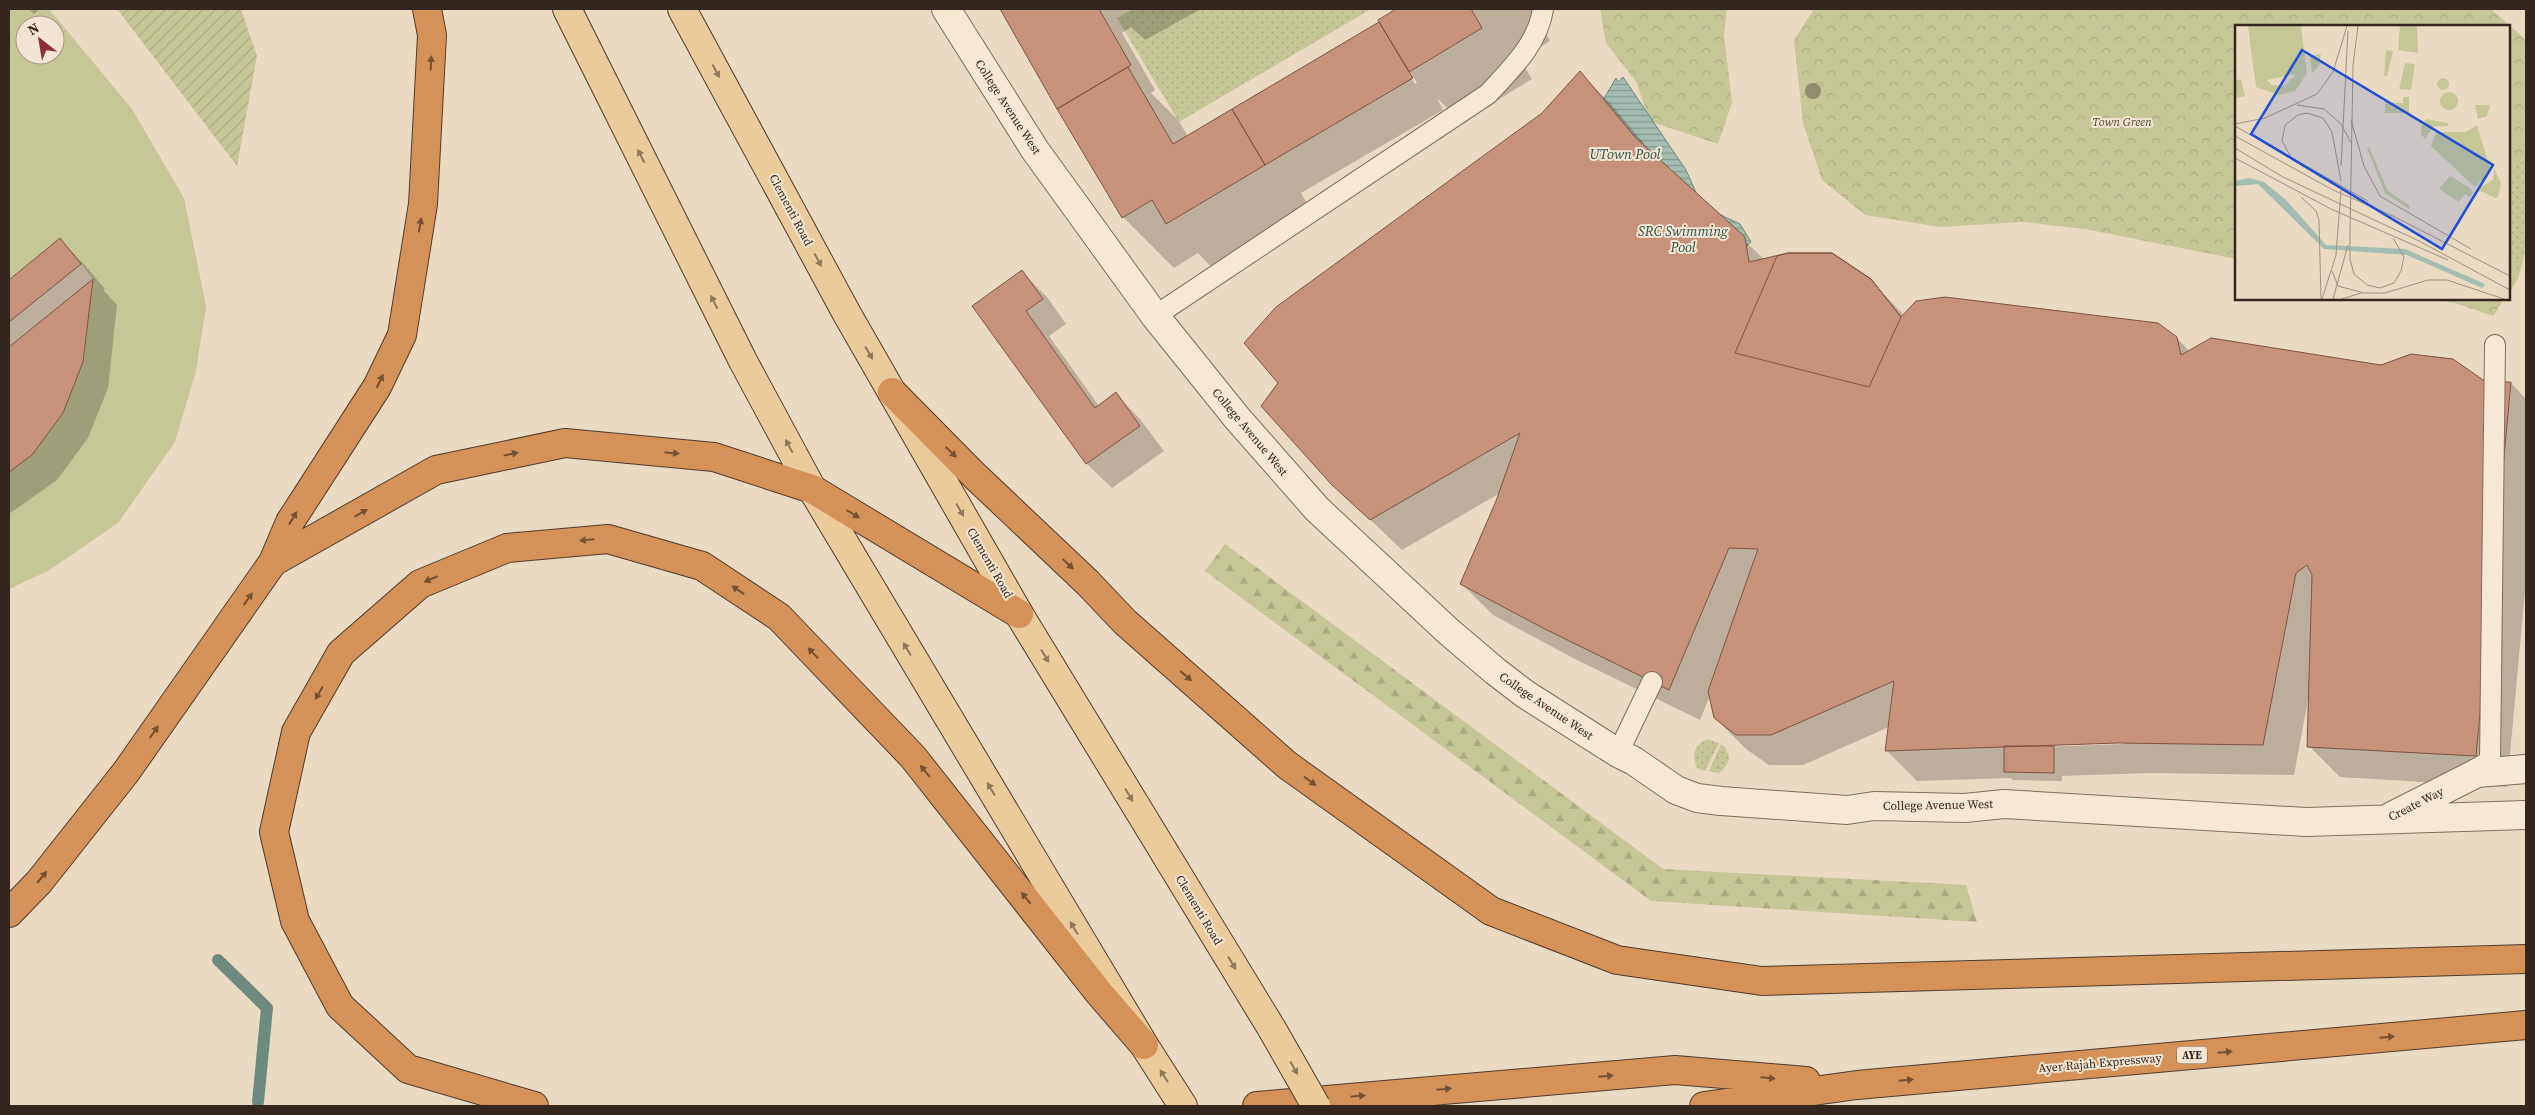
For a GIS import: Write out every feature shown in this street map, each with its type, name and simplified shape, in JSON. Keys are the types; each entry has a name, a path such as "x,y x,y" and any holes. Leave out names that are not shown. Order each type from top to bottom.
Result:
{"highway":[{"path":"9,913 39,882 126,772 273,562 290,522 377,387 402,335 423,204 432,35 427,9"},
{"path":"892,392 975,476 1088,583 1125,622 1288,765 1491,911 1617,960 1762,981 2526,959"},
{"path":"273,562 436,470 565,442 714,457 812,489 1019,614"},
{"path":"534,1106 408,1069 340,1006 296,921 274,832 296,732 342,653 420,584 507,548 608,538 702,566 779,617 913,757 1099,993 1144,1045"},
{"name":"Ayer Rajah Expressway","path":"1704,1106 1857,1085 2526,1025"},
{"path":"1257,1106 1675,1070 1857,1085"}],"main road":[{"path":"567,9 743,360 812,489 1144,1045 1183,1106"},
{"name":"Clementi Road","path":"682,9 847,314 1019,614 1267,1021 1316,1106"}],"street":[{"name":"College Avenue West","path":"946,9 1035,150 1155,316 1237,418 1317,509 1448,631 1495,671 1525,694 1618,753 1634,761 1676,790 1697,798 1721,801 1847,810 1874,806 1965,808 2004,804 2306,822 2384,820"},
{"name":"Create Way","path":"2384,820 2477,773 2526,769"},
{"name":"Create Way","path":"2384,820 2526,816"}],"lane":[{"path":"1155,316 1488,94 1521,59 1541,21 1543,9"},
{"path":"2384,820 2490,761 2495,345"},
{"path":"1618,753 1652,682"}],"green space":[{"path":"9,9 49,9 54,15 15,15 15,65 65,65 65,28 132,109 184,198 206,306 196,371 175,442 118,523 48,571 9,589 9,472 32,455 63,413 83,362 93,279 81,264 9,322"},
{"path":"117,9 241,9 257,56 237,166"},
{"path":"1133,9 1371,9 1179,122 1117,18"},
{"path":"1600,9 1727,9 1724,35 1732,103 1718,144 1649,121 1637,83 1606,43"},
{"name":"Town Green","path":"1814,9 2491,9 2509,25 2235,25 2235,259 2085,229 2023,222 1940,227 1865,215 1822,180 1803,123 1794,40"},
{"name":"Town Green","path":"2510,26 2526,40 2526,157 2514,166 2510,185"},
{"path":"2526,157 2526,249 2518,279 2510,251 2510,185 2514,166"},
{"path":"2510,251 2518,279 2510,291"},
{"path":"2437,300 2503,300 2493,316 2455,303"},
{"path":"1225,544 1663,869 1966,885 1977,922 1651,901 1205,571"},
{"path":"1707,739 1719,743 1705,771 1697,768 1694,755 1696,748"},
{"path":"1721,744 1729,755 1728,763 1719,773 1709,771"}],"shaded area":[{"path":"1623,77 1686,170 1702,206 1740,224 1751,242 1740,253 1590,122 1616,78 1618,82"}],"building":[{"path":"1000,9 1099,9 1131,65 1057,109"},
{"path":"1396,9 1471,9 1482,28 1409,72 1378,20"},
{"path":"1379,22 1413,78 1265,165 1232,109"},
{"path":"1128,67 1173,144 1232,109 1265,165 1166,224 1152,200 1122,218 1057,109"},
{"path":"1580,71 1635,137 1745,237 1749,262 1788,253 1832,253 1871,279 1901,317 1916,301 1945,297 2158,323 2177,337 2181,355 2211,338 2381,365 2411,354 2453,359 2486,382 2511,382 2476,756 2307,747 2312,575 2307,565 2296,573 2263,745 2118,743 1885,751 1894,681 1771,735 1736,735 1714,718 1708,691 1758,549 1729,548 1669,690 1543,628 1460,584 1496,501 1520,433 1370,520 1331,484 1261,406 1278,383 1244,343 1276,307 1542,113"},
{"path":"60,238 81,264 9,322 9,280"},
{"path":"1788,253 1832,253 1871,279 1901,317 1869,387 1735,353 1777,256"},
{"path":"1022,270 1043,299 1026,311 1095,408 1116,392 1140,426 1086,464 972,306"},
{"path":"93,279 83,362 63,413 32,455 9,472 9,347"},
{"path":"2004,746 2054,746 2054,773 2004,772"}],"waterway":[{"path":"218,960 267,1008 258,1102"}],"water label":[{"name":"UTown Pool","path":"1625,154"},
{"name":"SRC Swimming Pool","path":"1683,240"}]}
